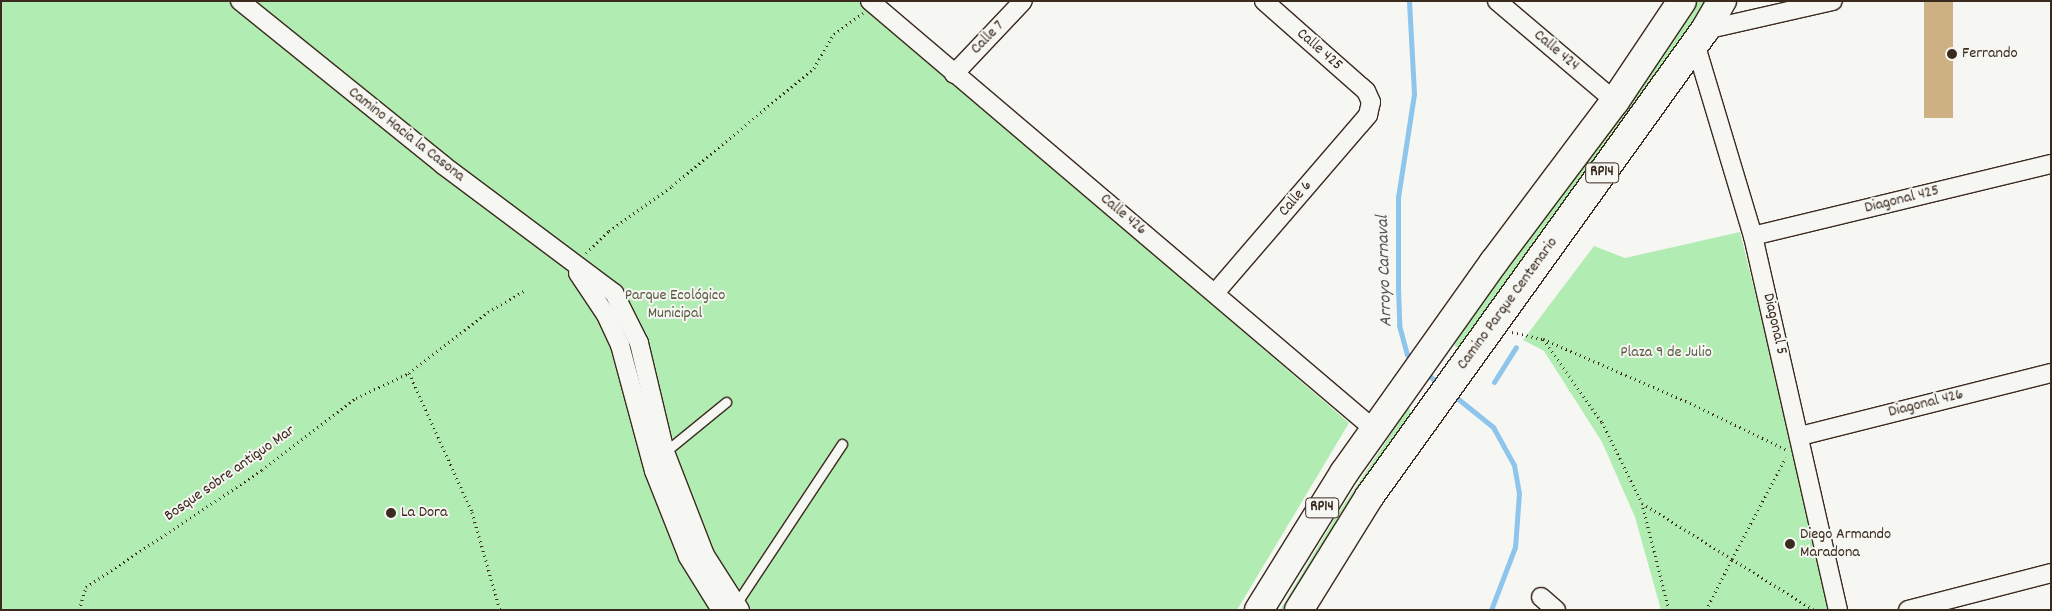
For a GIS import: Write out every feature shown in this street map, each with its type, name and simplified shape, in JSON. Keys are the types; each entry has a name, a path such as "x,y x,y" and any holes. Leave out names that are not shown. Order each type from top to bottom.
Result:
{"main road":[{"name":"RP14","path":"1259,610 1344,473 1449,326 1615,101 1682,1"},
{"name":"Camino Parque Centenario","path":"1299,610 1370,498 1700,36 1722,1"}],"street":[{"name":"Camino Hacia la Casona","path":"240,1 573,266 614,293 639,343 663,462 729,605"},
{"name":"Calle 7","path":"954,74 1022,1"},
{"name":"Calle 425","path":"1264,1 1366,91 1371,102"},
{"name":"Calle 424","path":"1497,1 1615,101"},
{"path":"1700,36 1833,1"},
{"name":"Calle 426","path":"871,2 954,74 1215,292 1382,419"},
{"name":"Diagonal 5","path":"1700,36 1753,236 1800,436 1838,610"},
{"name":"Calle 6","path":"1215,292 1368,115 1371,102"},
{"name":"Diagonal 425","path":"1753,236 2051,164"},
{"name":"Diagonal 426","path":"1800,436 2051,372"},
{"path":"1908,610 2051,572"},
{"path":"1541,597 1556,610"}],"lane":[{"path":"663,462 726,402"},
{"path":"729,605 842,444"}],"path":[{"path":"573,266 609,231 672,186 814,68 834,34 871,2"},
{"name":"Bosque sobre antiguo Mar","path":"79,610 86,587 262,470 356,398 410,373 488,312 524,290"},
{"path":"1485,335 1543,340 1690,403 1789,451 1706,610"},
{"path":"1543,340 1602,422 1642,503 1669,610"},
{"path":"410,373 472,512 500,610"},
{"path":"1642,503 1814,610"}],"green space":[{"name":"Parque Ecológico Municipal","path":"1,1 860,1 1349,423 1237,610 1,610"},
{"path":"1696,1 1712,1 1459,350 1453,343 1641,83"},
{"name":"Plaza 9 de Julio","path":"1740,232 1833,610 1661,610 1635,517 1602,442 1544,351 1523,340 1594,246 1625,258"},
{"path":"1409,407 1411,414 1291,610 1280,610 1337,515"}],"building":[{"path":"1924,1 1953,1 1953,118 1924,118"}],"waterway":[{"name":"Arroyo Carnaval","path":"1409,1 1414,94 1398,197 1398,287 1399,325 1407,354 1412,362"},
{"path":"1494,382 1516,347"},
{"name":"Arroyo Carnaval","path":"1425,372 1439,384"},
{"name":"Arroyo Carnaval","path":"1452,394 1493,427 1514,465 1519,493 1515,547 1491,610"}],"place":[{"name":"Ferrando","path":"1952,54"},
{"name":"La Dora","path":"391,513"},
{"name":"Diego Armando Maradona","path":"1790,544"}]}
